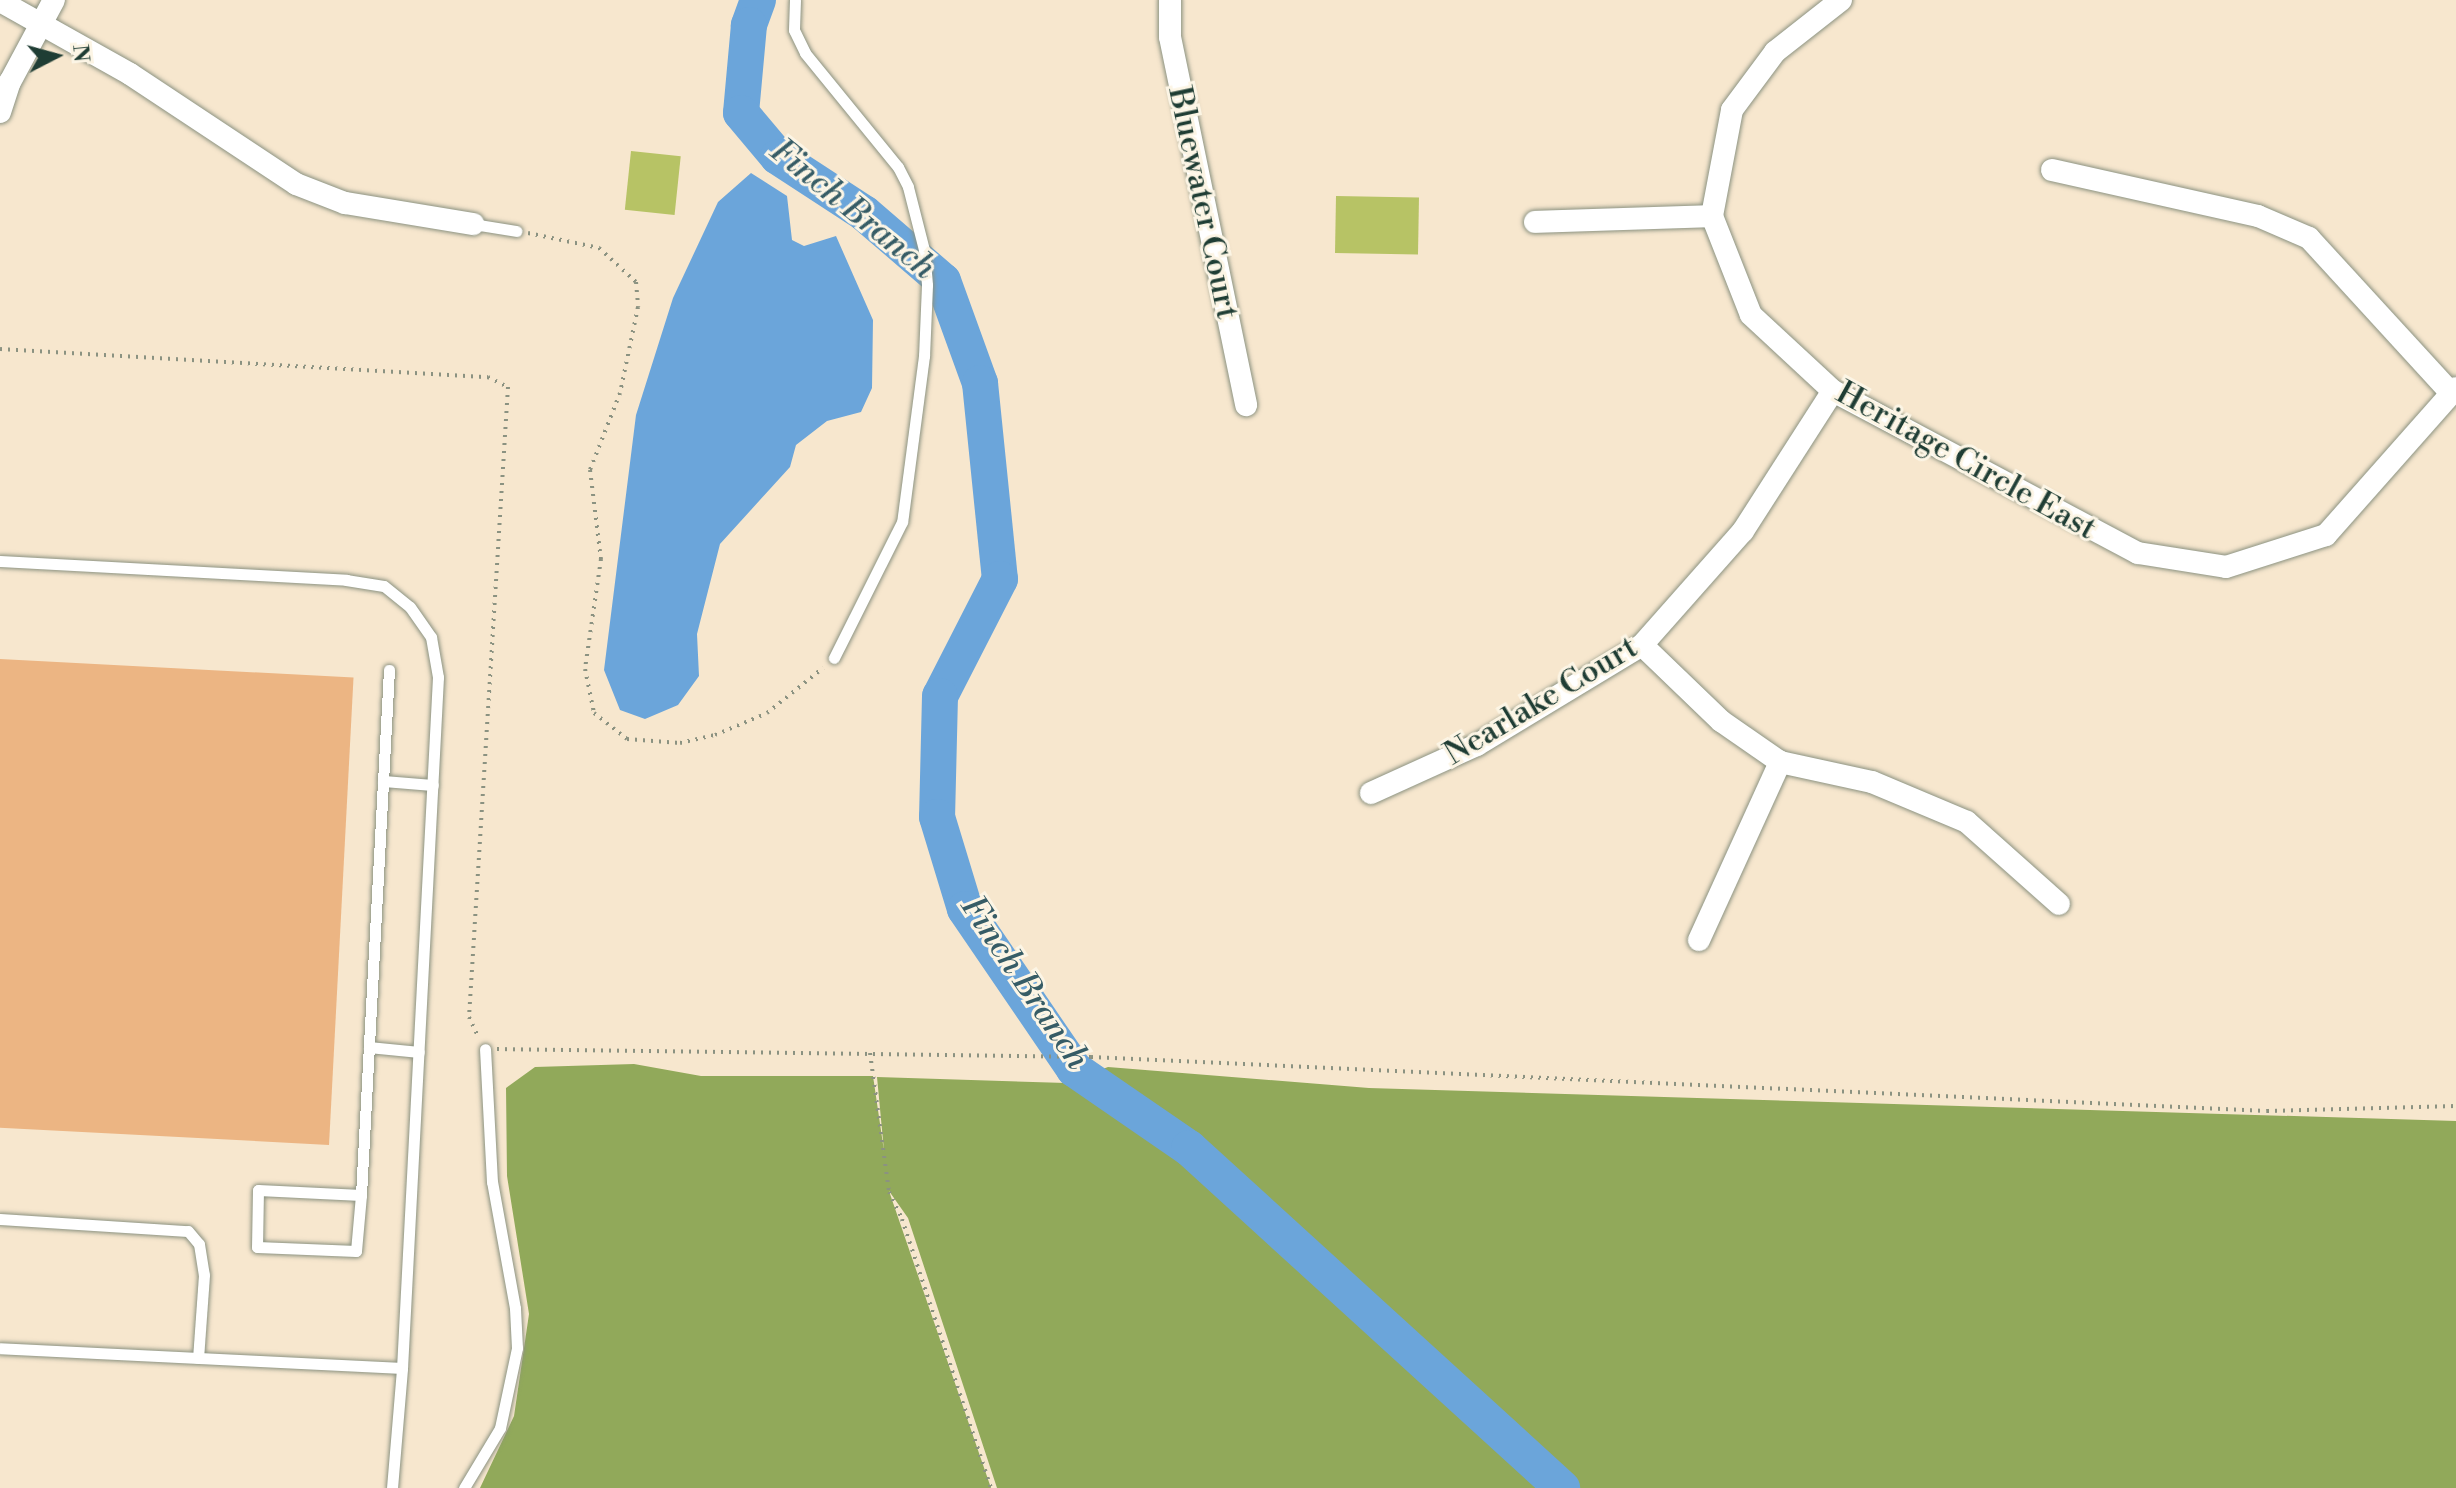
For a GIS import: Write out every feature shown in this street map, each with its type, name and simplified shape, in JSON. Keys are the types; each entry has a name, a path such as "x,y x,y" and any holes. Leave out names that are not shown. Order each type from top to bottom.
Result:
{"street":[{"path":"0,112 54,0"},
{"name":"Bluewater Court","path":"1170,0 1170,37 1246,405"},
{"path":"1535,222 1712,216 1732,110 1775,52 1841,0"},
{"path":"0,1 42,22 296,184 345,203 473,224"},
{"path":"2052,170 2258,216 2309,238 2453,390"},
{"name":"Heritage Circle East","path":"1712,216 1751,315 1833,391 2138,553 2226,567 2326,535 2453,390"},
{"name":"Nearlake Court","path":"1371,793 1477,745 1642,645 1743,531 1833,391"},
{"path":"1642,645 1721,721 1780,762 1872,782 1967,822 2059,904"},
{"path":"1699,940 1780,762"}],"lane":[{"path":"795,0 794,30 805,53 898,167 916,211 927,285 924,356 902,522 834,658"},
{"path":"473,224 516,231"},
{"path":"0,561 346,580 384,586 410,607 431,637 438,677 402,1368 392,1488"},
{"path":"361,1195 258,1190 257,1247 356,1251 361,1195 389,670"},
{"path":"383,781 433,785"},
{"path":"369,1047 419,1052"},
{"path":"464,1488 500,1428 517,1348 515,1308 492,1182 485,1049"},
{"path":"0,1219 188,1231 199,1244 204,1275 198,1358"},
{"path":"0,1348 402,1368"}],"path":[{"path":"516,231 599,248 636,282 638,307 620,393 590,470 601,559 585,669 594,713 627,739 649,743 715,735 767,713 834,658"},
{"path":"0,349 488,377 508,387 469,1017 485,1049 1091,1057 2267,1111 2456,1106"},
{"path":"870,1052 889,1192 902,1219 991,1488"}],"green space":[{"path":"631,151 681,156 675,215 625,210"},
{"path":"1336,196 1419,197 1418,254 1335,253"},
{"path":"634,1064 701,1076 873,1076 884,1151 877,1077 1066,1083 1108,1067 1369,1088 2456,1121 2456,1488 997,1488 908,1218 889,1191 991,1488 480,1488 514,1416 529,1314 507,1176 506,1088 535,1067"}],"water":[{"path":"751,173 787,196 792,240 804,246 836,236 873,320 872,388 861,412 827,421 796,445 790,467 720,544 697,634 699,676 678,705 645,719 620,710 604,670 636,415 673,298 718,202"}],"building":[{"path":"0,659 354,678 329,1145 0,1128"}],"waterway":[{"name":"Finch Branch","path":"758,0 749,25 741,113 778,157 864,213 943,281 980,383 1000,579 940,696 937,817 965,909 1074,1069 1189,1148 1562,1488"}]}
